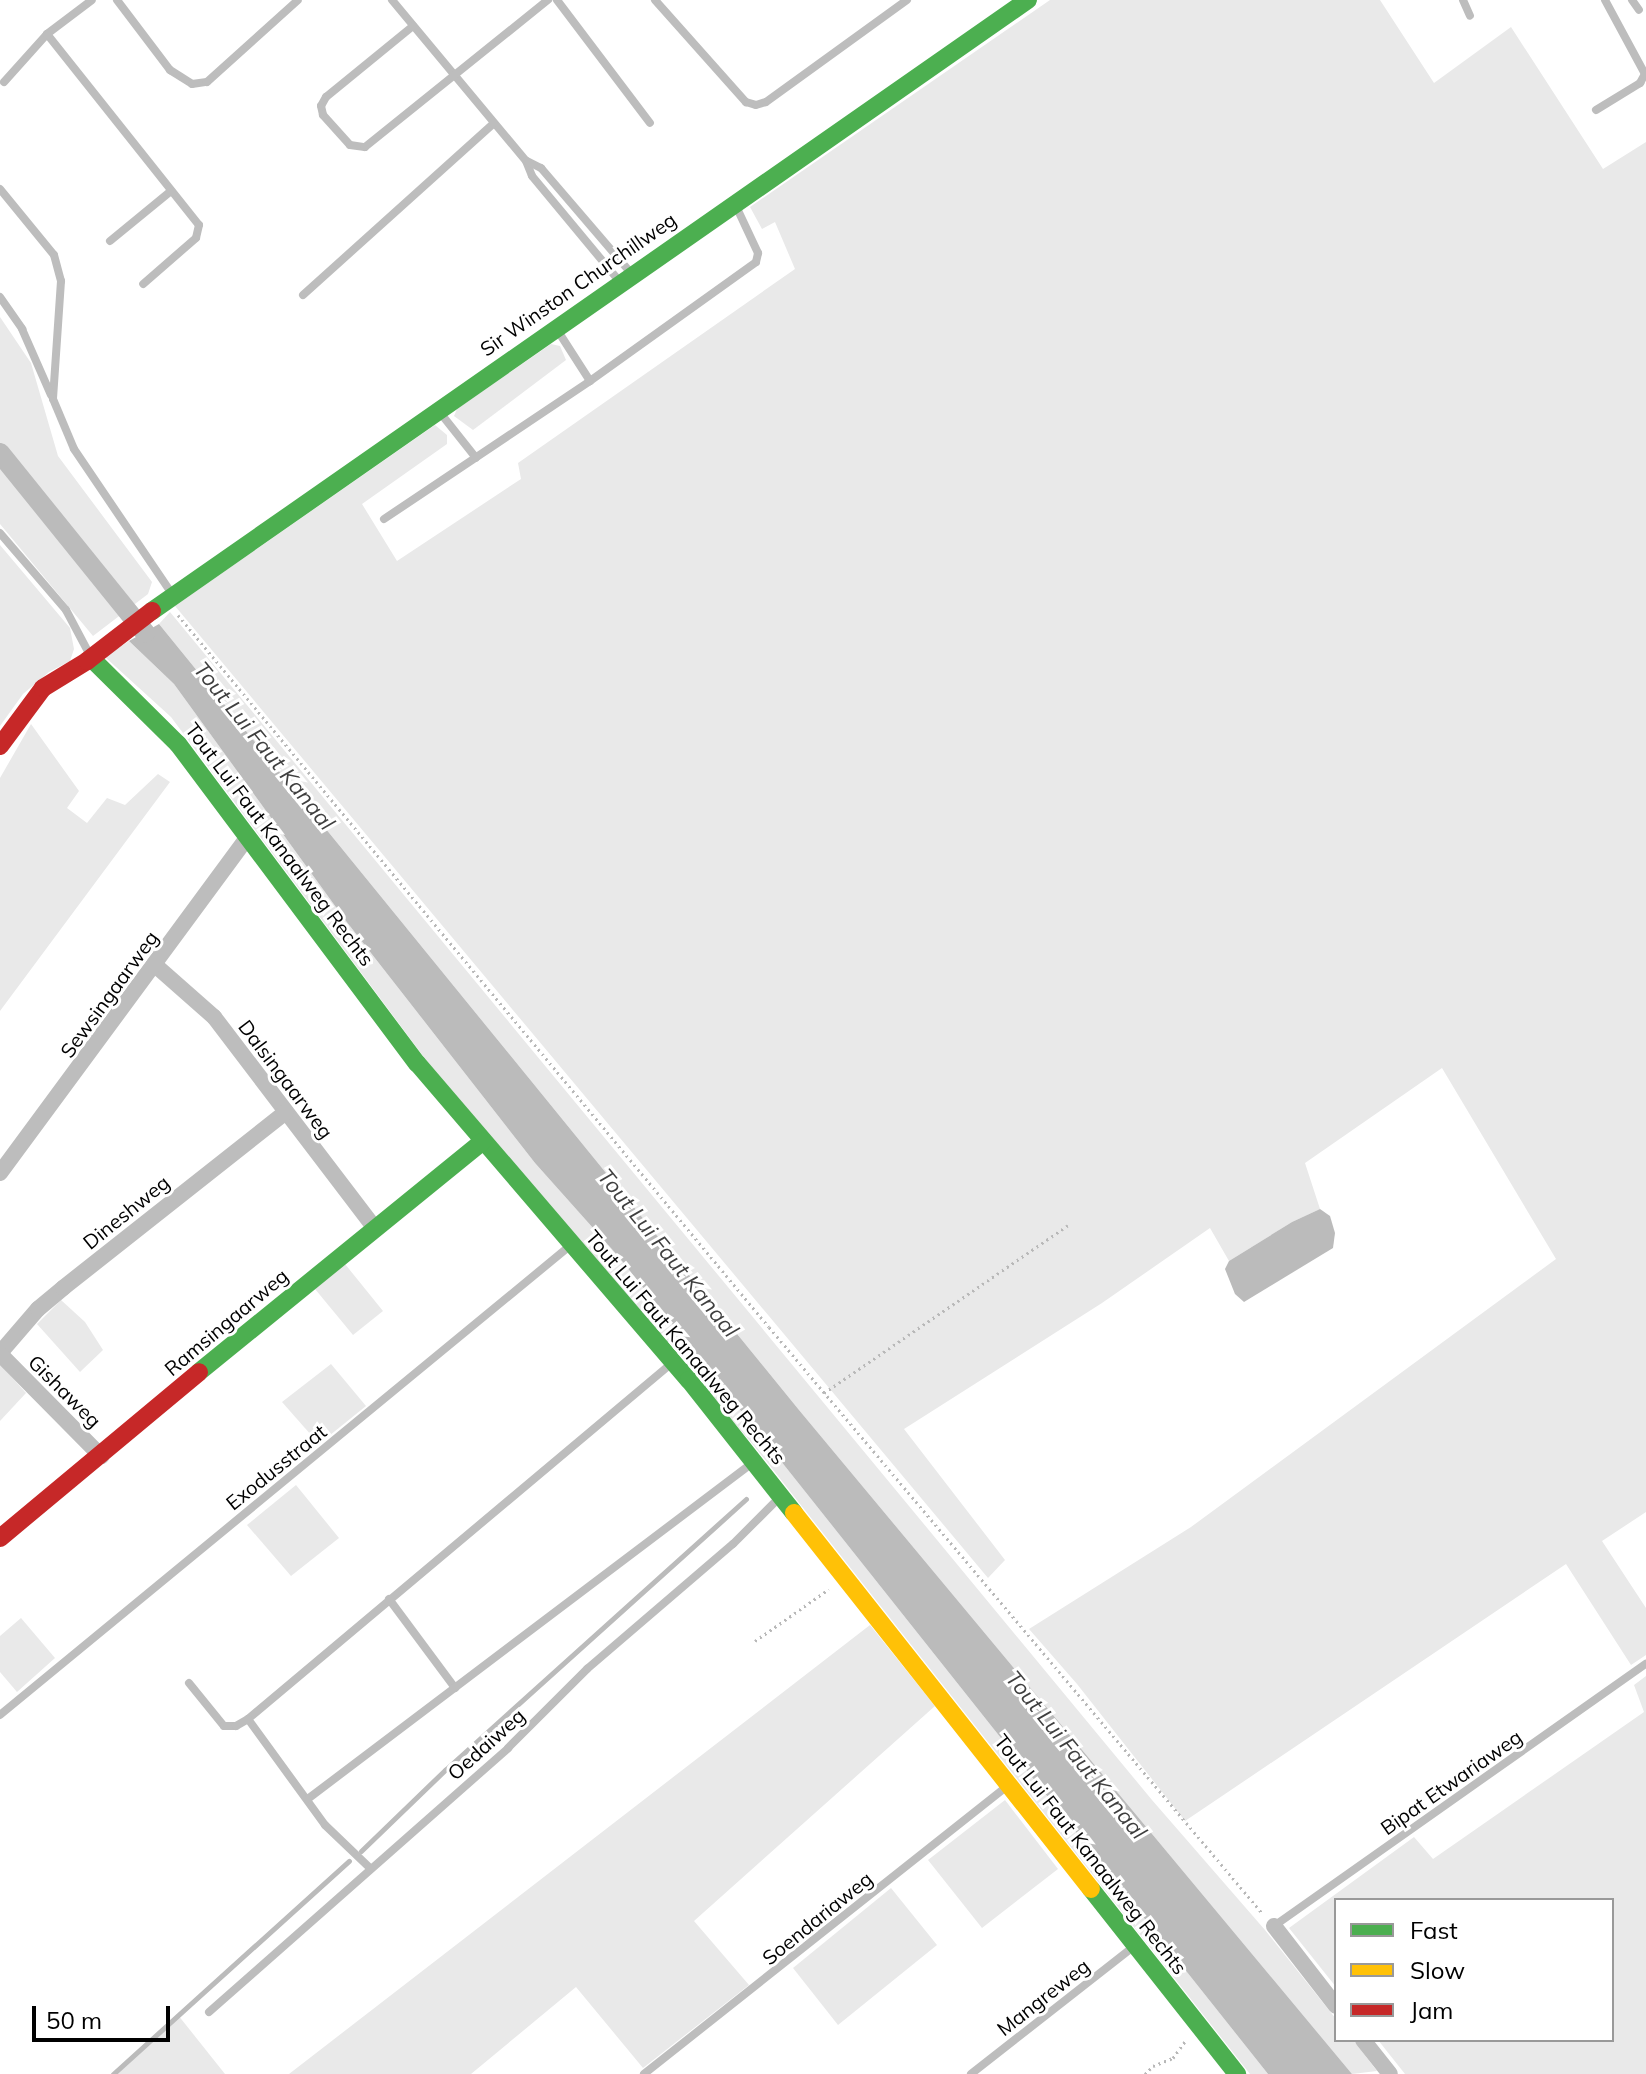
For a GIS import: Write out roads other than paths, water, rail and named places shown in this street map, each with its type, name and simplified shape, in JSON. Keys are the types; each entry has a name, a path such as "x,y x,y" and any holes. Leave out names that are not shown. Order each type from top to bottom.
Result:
{"street":[{"name":"Sir Winston Churchillweg","path":"97,652 734,201 1028,0"},
{"path":"0,746 43,688 97,652"},
{"name":"Tout Lui Faut Kanaalweg Rechts","path":"97,652 156,719 248,837 417,1063 674,1362 1237,2074"},
{"name":"Sewsingaarweg","path":"0,1173 248,837"},
{"name":"Dalsingaarweg","path":"155,965 214,1017 375,1228"},
{"name":"Dineshweg","path":"0,1354 38,1309 286,1112"},
{"name":"Ramsingaarweg","path":"0,1538 482,1142"},
{"name":"Gishaweg","path":"0,1354 101,1456"},
{"path":"1274,1926 1334,2003"},
{"path":"1365,2042 1390,2074"}],"lane":[{"path":"4,82 47,34 92,0"},
{"path":"117,0 170,70 192,84 207,82 298,0"},
{"path":"392,0 526,161 532,176 625,278"},
{"path":"413,26 326,97 321,106 323,115 350,145 365,147 548,0"},
{"path":"557,0 650,123"},
{"path":"655,0 746,102 756,105 766,102 907,0"},
{"path":"1463,0 1470,16"},
{"path":"1596,110 1640,83 1645,74 1605,0"},
{"path":"1632,0 1639,10"},
{"path":"47,34 199,225 199,232 143,284"},
{"path":"303,295 493,124"},
{"path":"526,161 541,168 625,278"},
{"path":"0,189 54,255 61,281 53,399"},
{"path":"110,241 171,191"},
{"path":"384,519 590,381 756,262 758,253 734,201"},
{"path":"0,297 22,329 74,449 165,601"},
{"path":"555,327 590,381"},
{"path":"438,409 476,458"},
{"path":"0,533 66,610 97,652"},
{"name":"Exodusstraat","path":"0,1715 572,1244"},
{"path":"189,1683 224,1726 236,1726 248,1719 674,1362"},
{"path":"309,1798 754,1461"},
{"name":"Oedaiweg","path":"209,2012 508,1748 587,1669 733,1544 781,1495"},
{"path":"389,1599 455,1688"},
{"name":"Bipat Etwariaweg","path":"1274,1926 1646,1664"},
{"path":"248,1719 330,1830 370,1868"},
{"name":"Soendariaweg","path":"644,2074 1008,1785"},
{"name":"Mangreweg","path":"971,2074 1135,1945"}],"water":[{"path":"159,624 799,1410 1352,2074 1268,2074 618,1256 535,1163 346,921 174,684 129,641"},
{"path":"1320,1209 1330,1216 1335,1233 1333,1248 1244,1302 1235,1294 1225,1269 1229,1261 1292,1222"}],"waterway":[{"name":"Tout Lui Faut Kanaal","path":"0,453 145,633"},
{"path":"361,1851 445,1770 746,1499"},
{"path":"113,2074 349,1861"}]}
